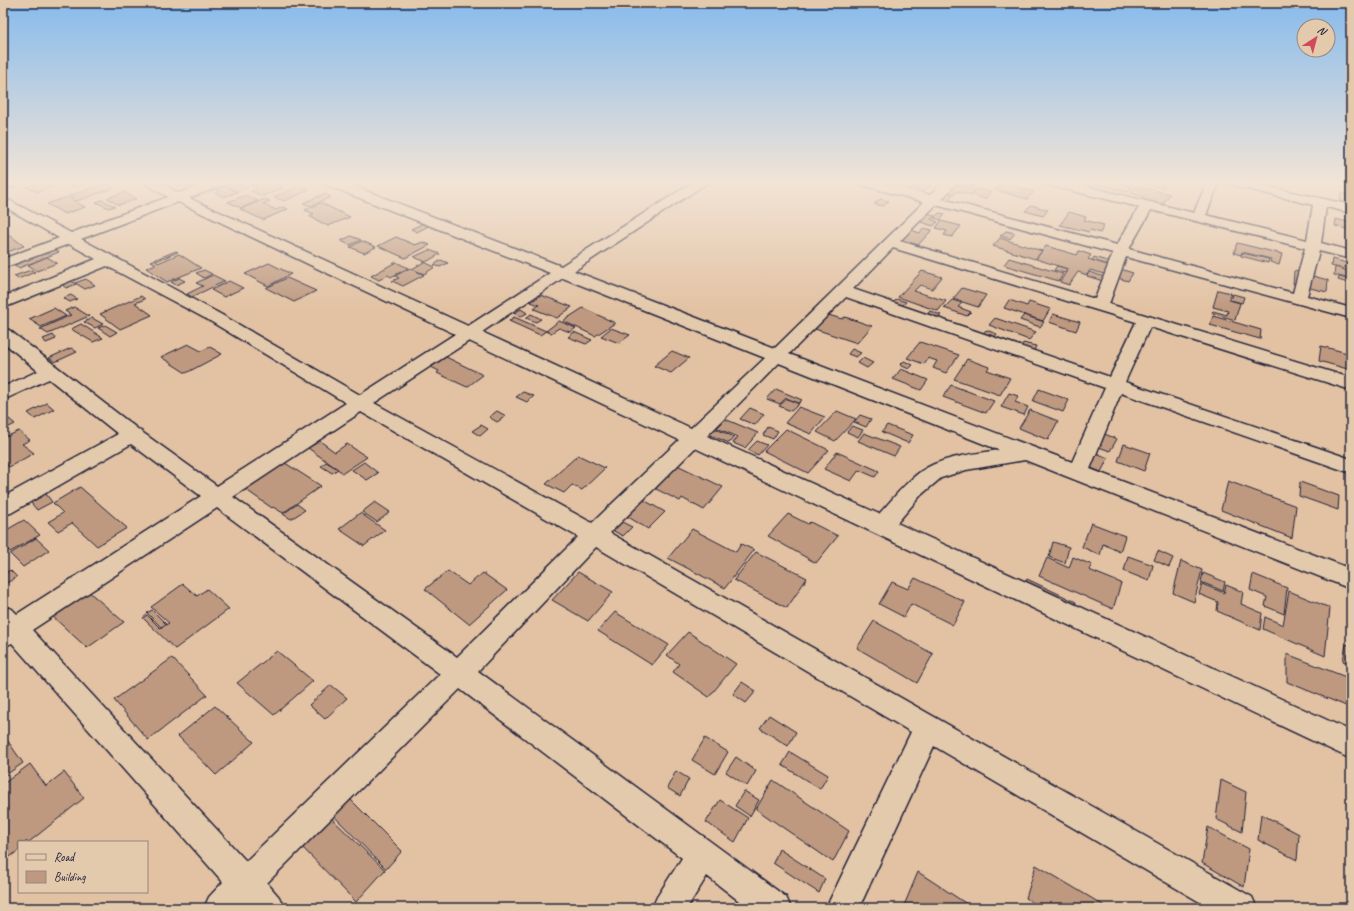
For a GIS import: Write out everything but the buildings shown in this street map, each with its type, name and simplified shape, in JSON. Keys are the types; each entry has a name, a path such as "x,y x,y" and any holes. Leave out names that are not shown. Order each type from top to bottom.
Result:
{"street":[{"path":"42,224 216,318 361,404 594,536 1241,908"},
{"path":"3,264 111,224"},
{"path":"234,224 1351,745"},
{"path":"437,224 1351,579"},
{"path":"268,908 7,627 218,496 637,224"},
{"path":"220,908 459,673 693,437 910,224"},
{"path":"1021,224 1351,313"},
{"path":"1100,306 1120,250 1136,224"},
{"path":"1221,224 1351,255"},
{"path":"1299,299 1313,246 1317,224"},
{"path":"890,243 1351,384"},
{"path":"3,303 108,260"},
{"path":"843,291 1351,466"},
{"path":"1078,473 1115,385 1145,321"},
{"path":"3,334 132,435 218,496 459,673 775,908"},
{"path":"3,394 52,371"},
{"path":"3,507 132,435"},
{"path":"882,526 922,482 934,473 950,466 1027,454"},
{"path":"842,908 928,728"},
{"path":"668,908 702,855"}]}
